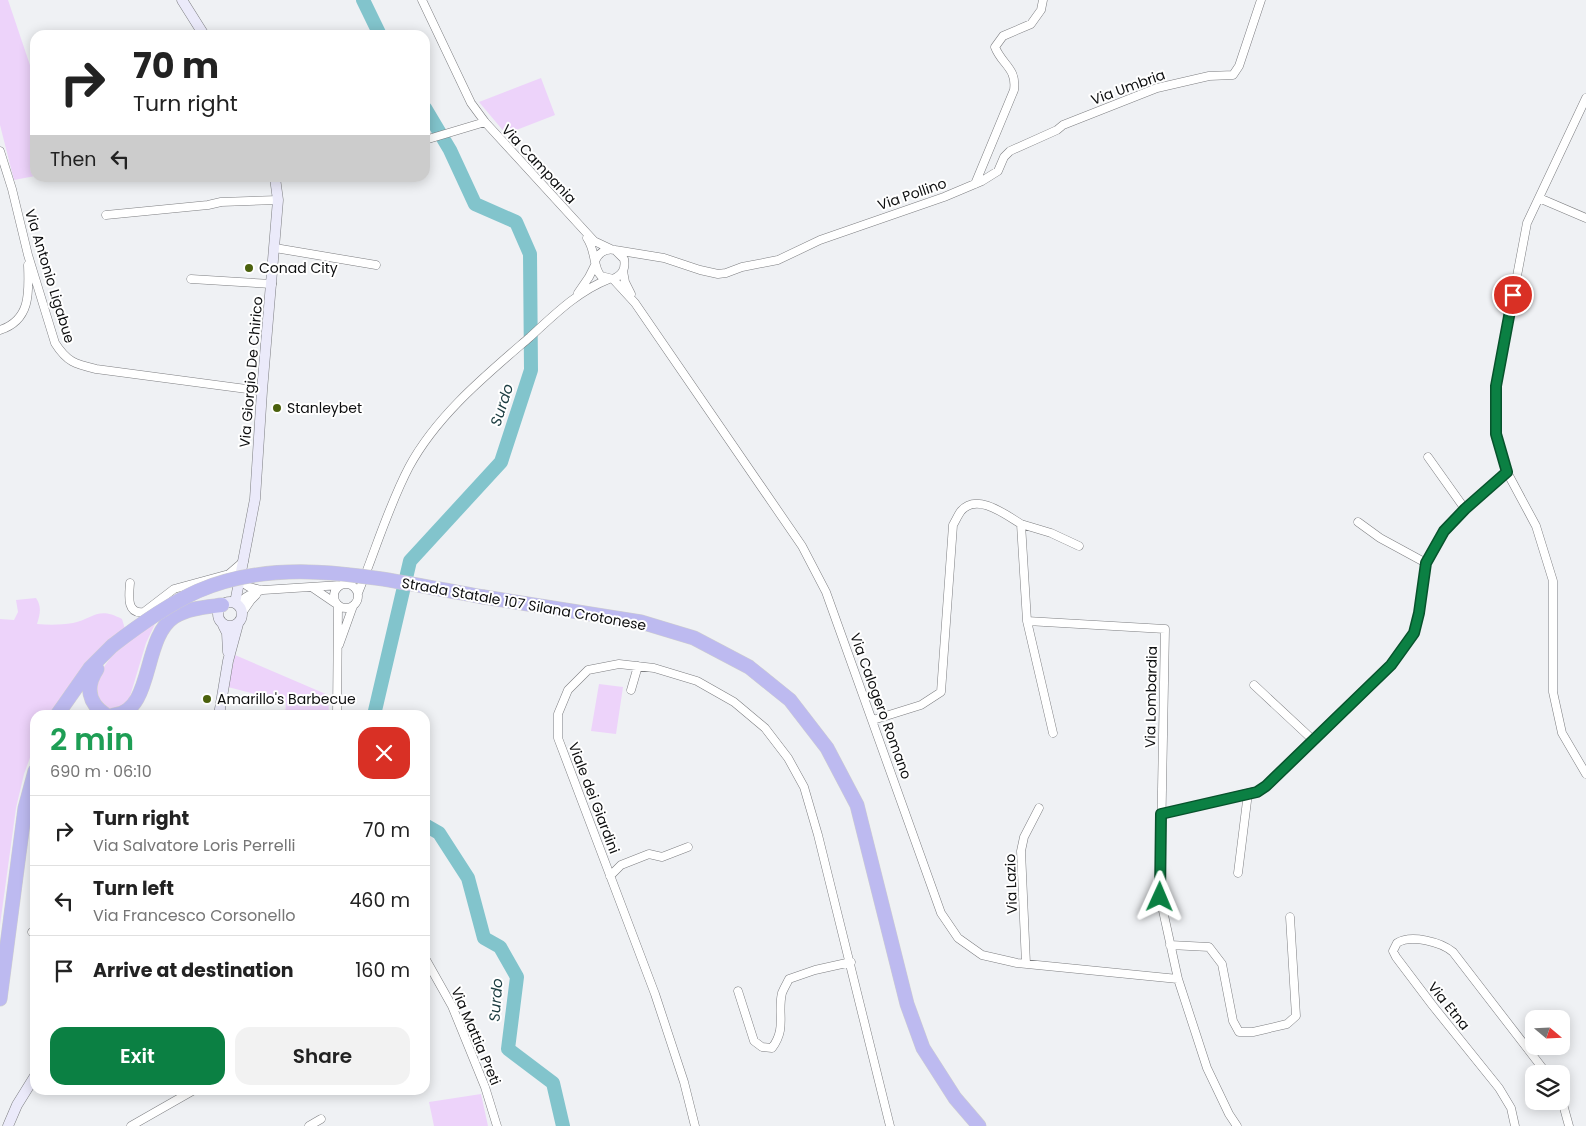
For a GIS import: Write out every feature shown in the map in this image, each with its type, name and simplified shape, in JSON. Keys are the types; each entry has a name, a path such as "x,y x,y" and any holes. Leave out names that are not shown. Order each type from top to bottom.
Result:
{"highway":[{"name":"Strada Statale 107 Silana Crotonese","path":"61,710 90,668 112,646 139,625 168,606 199,591 230,580 263,574 291,571 357,576 641,622 694,638 749,667 790,700 828,748 857,805 907,1004 924,1048 955,1098 980,1126"},
{"path":"128,710 140,696 158,633 166,623 174,617 192,610 229,610"},
{"path":"101,710 92,702 89,695 89,686 92,676 112,646"},
{"path":"0,999 25,808 30,790"}],"main road":[{"path":"182,0 199,30"},
{"name":"Via Giorgio De Chirico","path":"244,565 255,499 262,391 275,248 278,200 276,182"},
{"path":"220,710 228,661 238,624 231,626 229,610 244,565"},
{"path":"228,661 227,633 229,610 244,565"},
{"path":"8,1126 30,1084"}],"street":[{"name":"Via Campania","path":"422,0 471,103 485,122 594,241 613,250"},
{"path":"975,184 1014,90 1013,74 995,47 1002,36 1031,24 1041,10 1043,0"},
{"name":"Via Umbria","path":"975,184 998,171 1004,157 1010,151 1057,130 1063,125 1157,88 1209,76 1233,75 1238,66 1260,0"},
{"path":"1586,98 1527,222 1496,386 1496,434 1507,472 1536,526 1553,581 1553,692 1562,733 1586,774"},
{"path":"430,139 485,122"},
{"name":"Via Antonio Ligabue","path":"0,151 55,343 63,355 75,364 96,369 262,391"},
{"name":"Via Pollino","path":"613,250 664,258 718,274 726,273 742,267 778,260 820,240 944,197 975,184"},
{"path":"1539,198 1586,218"},
{"path":"106,215 208,205 221,202 278,200"},
{"name":"Via Campania","path":"576,222 591,245 595,263"},
{"path":"275,248 376,265"},
{"path":"574,298 590,277 599,253 607,249 613,250 624,259 625,282 635,303"},
{"path":"0,330 16,322 27,306 29,282 28,254"},
{"path":"336,654 353,606 357,601 358,593 409,468 437,426 461,400 574,298 596,284 620,275 632,260 645,254"},
{"path":"595,263 598,273 611,279 635,303"},
{"path":"191,279 272,284"},
{"name":"Via Calogero Romano","path":"635,303 802,546 826,592 941,913 958,938 982,955 1026,964 1178,979"},
{"path":"1428,457 1465,509"},
{"path":"1237,1126 1229,1114 1207,1068 1178,979 1160,897 1161,814 1257,792 1266,786 1391,665 1414,633 1419,613 1426,563 1444,531 1465,509 1507,472"},
{"path":"873,720 920,705 941,692 953,525 962,510 974,504 992,506 1021,524 1052,533 1079,546"},
{"path":"1358,522 1380,538 1426,563"},
{"path":"1021,524 1027,620 1053,733"},
{"path":"351,585 374,554"},
{"path":"130,583 130,604 134,610 141,613 174,589 230,574 244,565"},
{"path":"240,581 249,587 263,590 351,585 358,593"},
{"path":"337,710 337,604 334,595 341,585"},
{"path":"313,588 345,609 353,606"},
{"path":"229,610 251,600 263,590"},
{"name":"Via Lombardia","path":"1027,620 1165,629 1161,814"},
{"name":"Viale dei Giardini","path":"695,1126 684,1082 664,1021 558,738 558,714 568,690 588,670 619,664 654,668 696,681 734,702 765,728 788,758 804,787 818,834 890,1126"},
{"path":"631,690 638,666"},
{"path":"1254,685 1313,740"},
{"path":"1238,873 1248,794"},
{"name":"Via Lazio","path":"1026,964 1021,851 1024,838 1039,808"},
{"path":"610,876 621,865 648,854 662,857 688,847"},
{"path":"1170,944 1209,947 1222,964 1233,1021 1238,1032 1253,1032 1287,1024 1296,1016 1290,917"},
{"name":"Via Etna","path":"1516,1126 1511,1108 1499,1088 1415,983 1393,951 1397,943 1408,939 1416,939 1446,946 1540,1065"},
{"path":"738,991 754,1041 762,1048 772,1048 779,1039 782,994 789,978 851,962"},
{"name":"Via Mattia Preti","path":"430,967 452,1006 485,1087 497,1126"},
{"path":"131,1126 185,1095"},
{"path":"1565,1110 1569,1126"},
{"path":"309,1126 321,1119"}],"shaded area":[{"path":"0,0 8,0 30,65 30,177 14,180 0,125"},
{"path":"541,78 555,115 506,134 479,102"},
{"path":"36,598 40,611 37,624 73,623 96,614 107,613 122,619 125,629 83,669 53,710 30,710 30,758 16,808 0,925 0,619 14,620 18,612 16,600"},
{"path":"155,624 146,643 128,703 116,710 110,710 95,701 95,679 122,644"},
{"path":"235,655 328,695 329,710 285,710 286,702 228,687"},
{"path":"599,684 623,687 616,734 591,731"},
{"path":"481,1094 488,1126 434,1126 429,1102"}],"waterway":[{"name":"Surdo","path":"363,0 378,30"},
{"name":"Surdo","path":"375,710 410,561 501,462 531,370 530,254 516,222 475,204 450,150 430,116"},
{"name":"Surdo","path":"430,828 439,833 468,878 484,938 500,947 517,977 508,1049 553,1083 563,1126"}],"place":[{"name":"Conad City","path":"249,268"},
{"name":"Stanleybet","path":"277,408"},
{"name":"Amarillo's Barbecue","path":"207,699"}],"route":[{"path":"1160,897 1161,814 1257,792 1266,786 1391,665 1414,633 1419,613 1426,563 1444,531 1465,509 1507,472 1496,434 1496,386 1513,295"}]}
